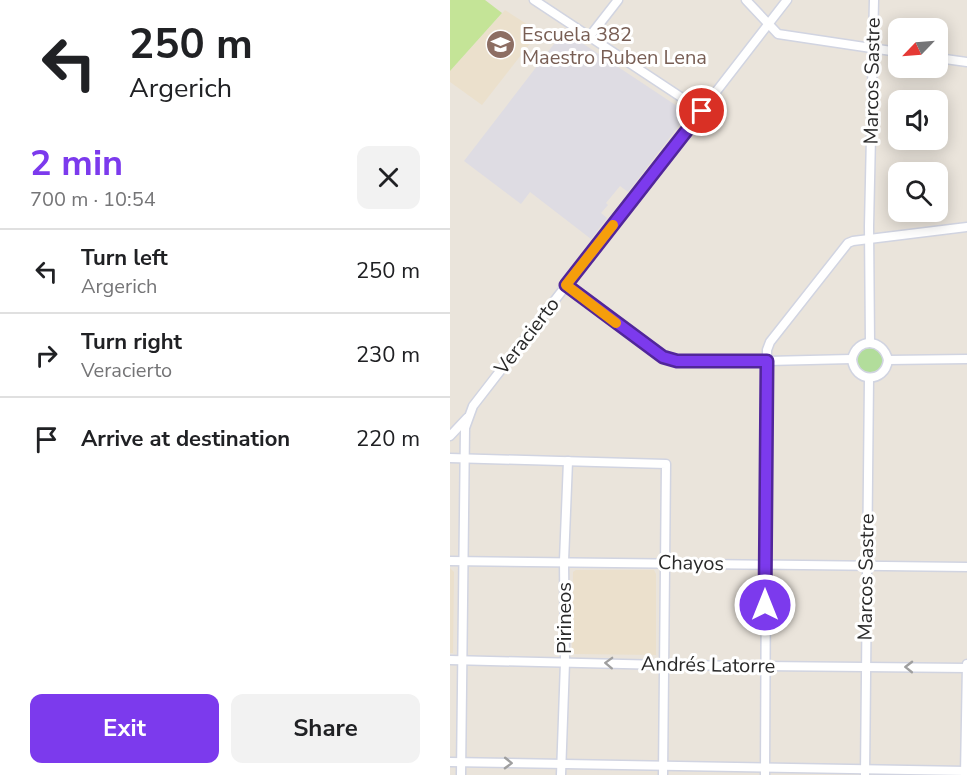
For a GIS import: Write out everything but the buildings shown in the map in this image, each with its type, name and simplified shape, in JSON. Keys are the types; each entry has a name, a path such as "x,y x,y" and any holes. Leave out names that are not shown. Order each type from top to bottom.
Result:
{"street":[{"path":"534,0 702,111"},
{"path":"590,36 618,0"},
{"path":"746,0 778,34 888,51"},
{"name":"Veracierto","path":"450,436 467,417 473,406 787,0"},
{"name":"Marcos Sastre","path":"870,343 874,0"},
{"path":"948,59 967,62"},
{"path":"765,771 767,350 770,342 848,243 967,227"},
{"path":"566,285 663,357 677,361 852,359"},
{"path":"864,343 870,343 880,346 888,360 884,371 875,378 863,377 855,370 852,359 856,349 864,343"},
{"path":"888,360 967,359"},
{"name":"Marcos Sastre","path":"865,772 869,378"},
{"name":"Veracierto","path":"461,775 465,428 467,417"},
{"path":"450,458 666,464 663,775"},
{"name":"Pirineos","path":"561,775 568,461"},
{"name":"Chayos","path":"450,561 967,567"},
{"name":"Andrés Latorre","path":"450,660 967,668"},
{"path":"450,762 663,765 765,771 966,772 967,663"}],"shaded area":[{"name":"Escuela 382 Maestro Ruben Lena","path":"505,10 539,32 482,105 450,82 450,71"},
{"path":"564,31 683,110 684,114 684,119 628,192 620,186 606,203 608,205 601,213 607,218 591,239 530,192 521,204 464,161"},
{"path":"450,568 454,572 453,653 450,653"},
{"path":"576,570 654,570 656,574 656,655 572,654 573,572"}],"green space":[{"path":"450,0 485,0 502,13 450,71"},
{"path":"869,346 879,350 883,360 879,370 869,374 859,370 855,360 859,350"}],"slow traffic":[{"path":"613,225 566,285 616,323"}],"place":[{"name":"Escuela 382 Maestro Ruben Lena","path":"501,45"}],"route":[{"path":"702,111 566,285 663,357 677,361 767,361 765,605"}]}
